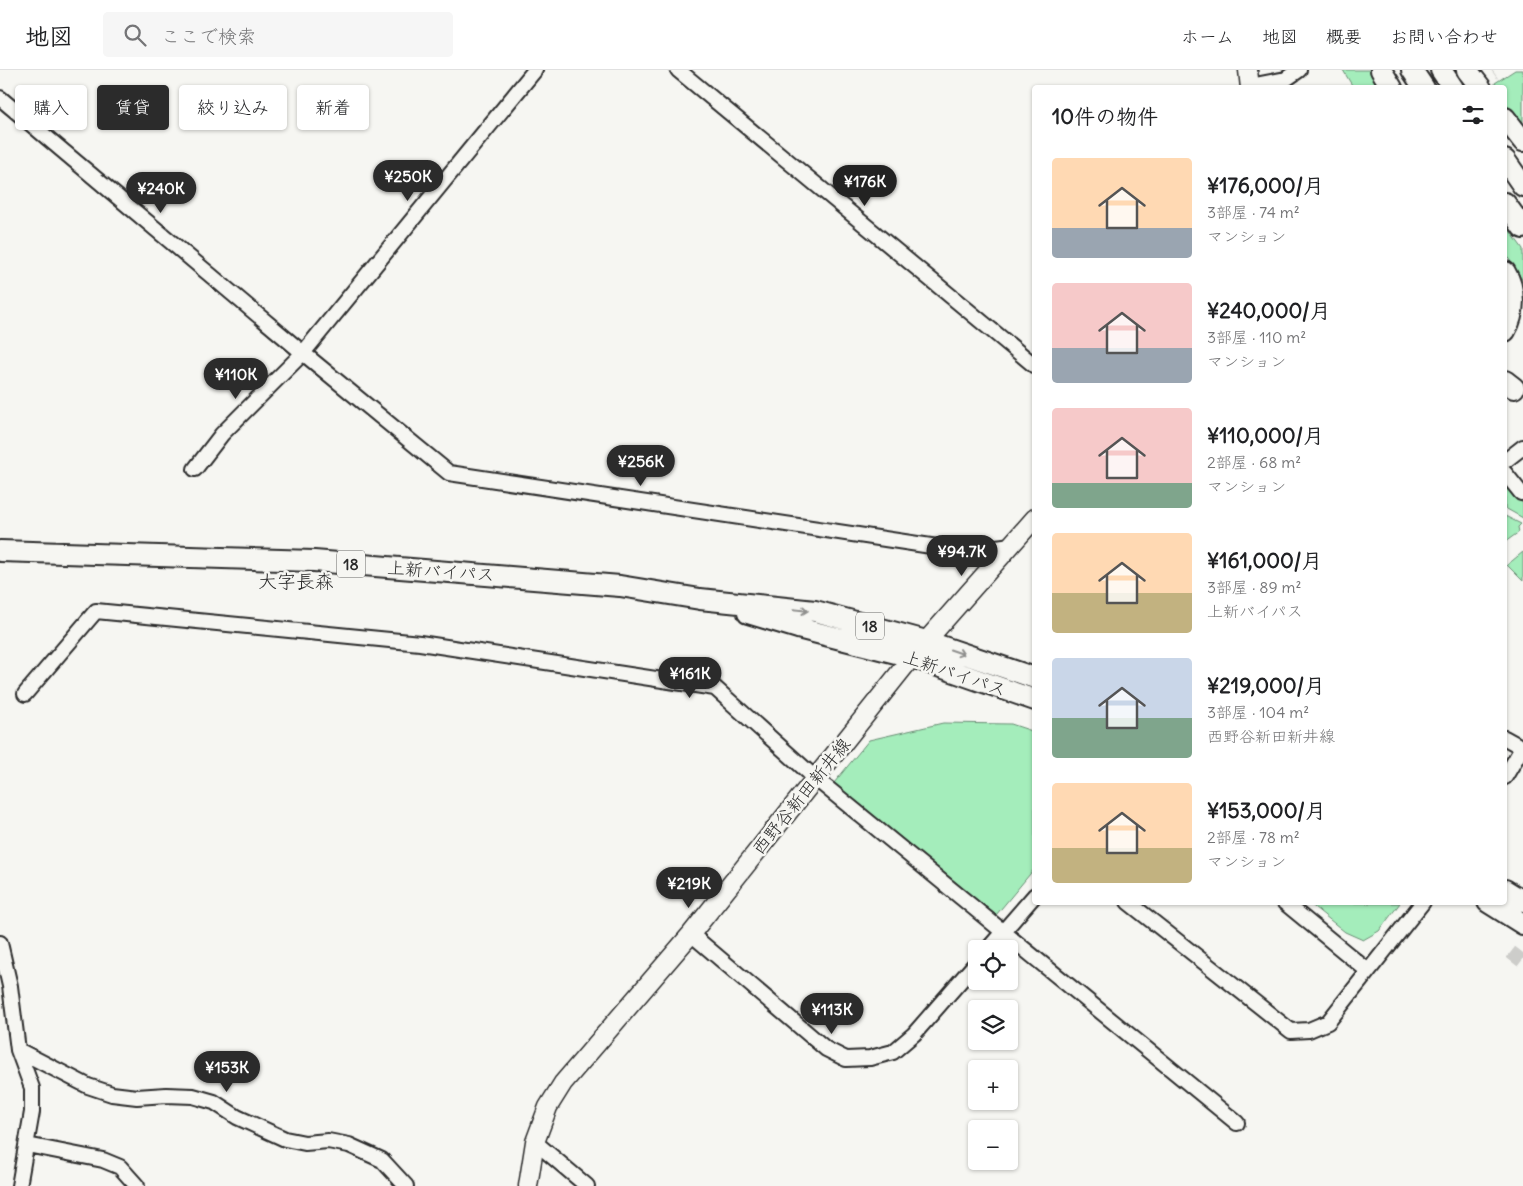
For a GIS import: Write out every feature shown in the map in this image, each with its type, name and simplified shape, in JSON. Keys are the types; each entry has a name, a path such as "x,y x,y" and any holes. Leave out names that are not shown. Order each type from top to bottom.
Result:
{"highway":[{"path":"1381,70 1390,85"},
{"path":"1412,70 1422,85"},
{"path":"1441,70 1452,85"},
{"path":"1467,70 1479,85"},
{"path":"1507,121 1523,141"},
{"path":"1507,163 1523,186"},
{"path":"1507,206 1523,228"},
{"path":"1507,276 1512,311 1507,328"},
{"name":"上新バイパス","path":"0,551 314,561 620,586 700,599 815,611 926,642 1032,677"},
{"name":"上新バイパス","path":"700,599 798,628 912,657 1032,699"},
{"path":"1507,891 1523,901"},
{"path":"1493,905 1523,924"}],"main road":[{"name":"西野谷新田新井線","path":"527,1185 535,1142 548,1107 563,1083 691,934 912,657 1032,522"}],"street":[{"path":"195,469 222,434 303,353 535,70"},
{"path":"678,70 1032,364"},
{"path":"1249,81 1286,79 1299,70"},
{"path":"0,98 449,473 964,551 1012,545"},
{"path":"1507,459 1523,447"},
{"path":"1507,476 1521,493"},
{"path":"25,694 96,611 420,643 715,688 815,778 1237,1123"},
{"path":"1507,739 1523,748 1507,774"},
{"path":"996,940 1032,898"},
{"path":"1132,905 1291,1031 1310,1030 1328,1022 1421,905"},
{"path":"1288,905 1368,971"},
{"path":"691,934 826,1049 846,1058 870,1058 893,1052 914,1034 968,972"},
{"path":"0,943 10,986 18,1050 32,1088 32,1112 19,1186"},
{"path":"18,1050 80,1082 112,1094 193,1096 214,1102 237,1116 285,1138 305,1143 328,1141 350,1145 382,1160 406,1186"},
{"path":"535,1142 587,1186"},
{"path":"27,1144 103,1160 120,1167 137,1186"}],"green space":[{"path":"1343,70 1370,70 1379,85 1352,85"},
{"path":"1515,70 1523,70 1523,128 1507,108 1507,85 1496,85 1495,83"},
{"path":"1507,227 1523,249 1523,281 1507,256"},
{"path":"1507,485 1523,503 1523,518 1507,509"},
{"path":"1507,517 1521,524 1518,527 1519,532 1507,541"},
{"path":"1523,552 1523,581 1507,565"},
{"path":"943,723 1011,724 1032,731 1032,872 996,915 834,783 869,740"},
{"path":"1311,905 1398,905 1379,931 1363,940 1345,932"}],"tunnel":[{"path":"1471,85 1492,70"},
{"path":"1512,962 1523,948"}],"district":[{"name":"大字長森","path":"296,581"}]}
